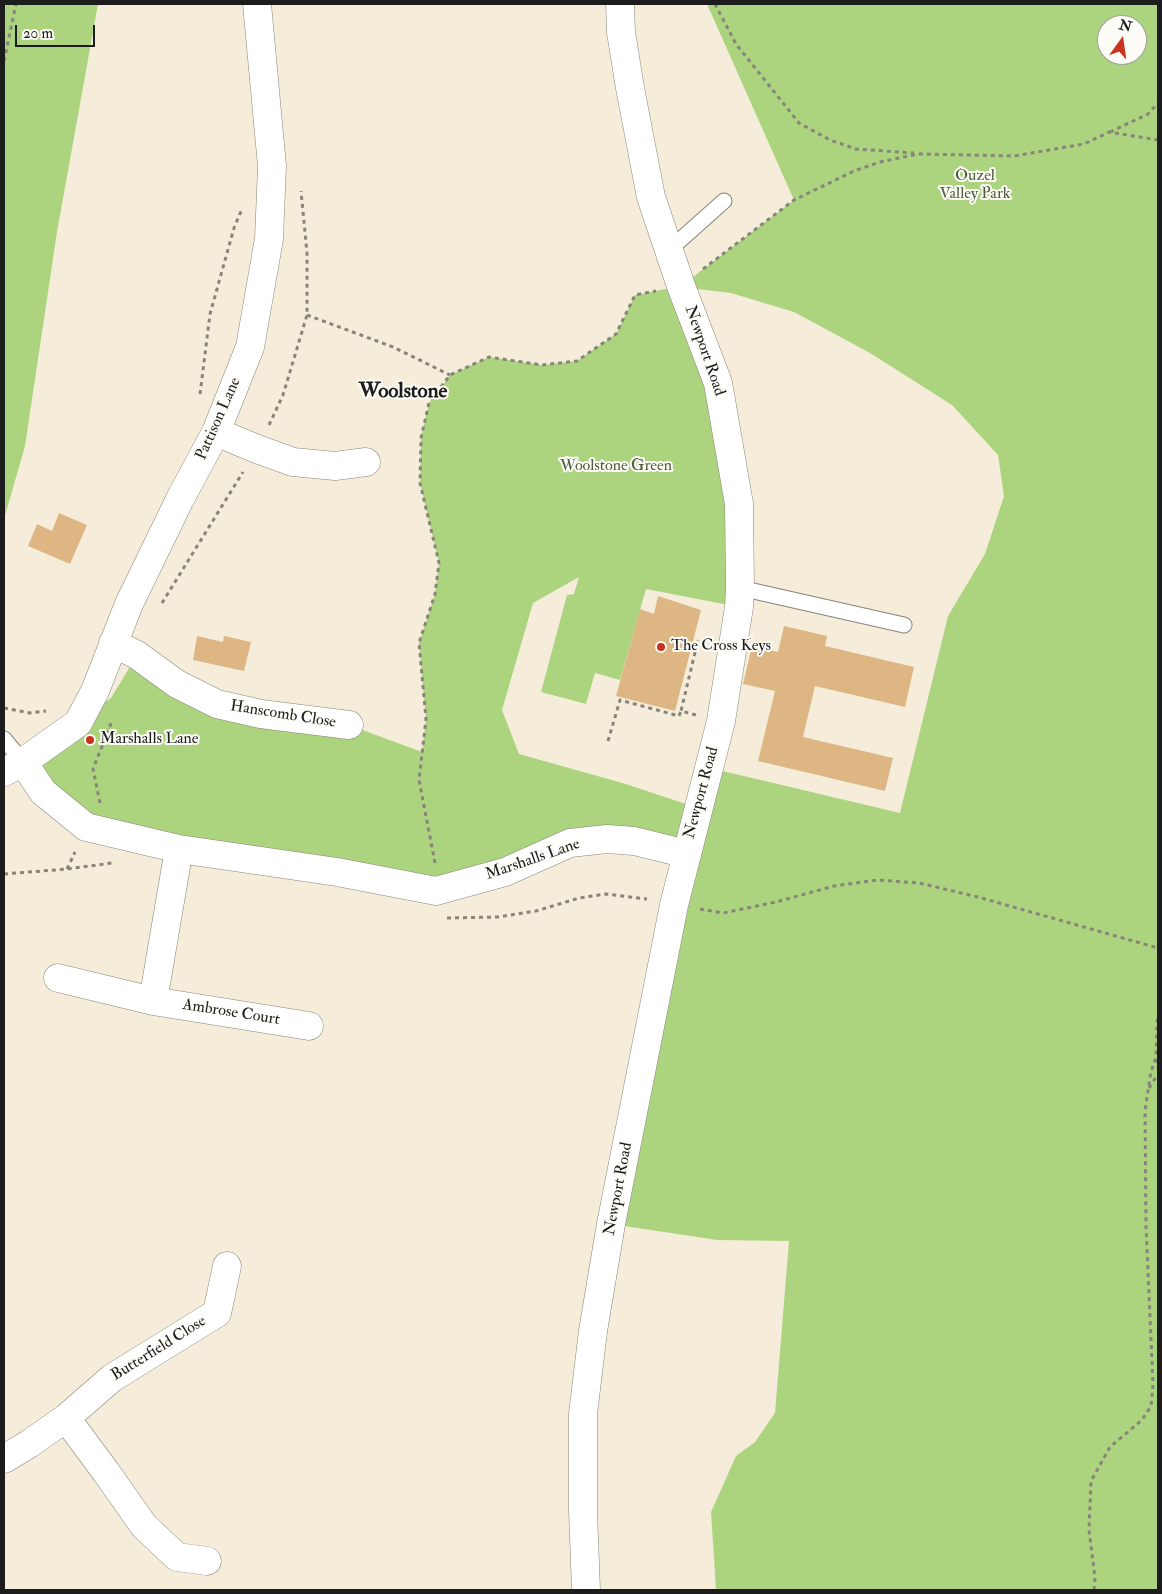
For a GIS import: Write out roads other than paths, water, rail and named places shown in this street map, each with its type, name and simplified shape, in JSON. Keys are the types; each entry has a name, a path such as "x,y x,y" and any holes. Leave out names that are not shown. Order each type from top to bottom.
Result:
{"street":[{"name":"Pattison Lane","path":"13,767 78,723 95,690 129,604 180,499 216,432 250,346 269,239 272,166 257,4"},
{"name":"Newport Road","path":"586,1590 583,1512 583,1414 593,1331 611,1224 674,905 721,721 739,607 740,588 739,504 718,383 681,286 651,197 621,32 620,4"},
{"path":"216,432 257,450 293,462 335,466 366,462"},
{"name":"Hanscomb Close","path":"113,643 137,655 177,684 217,704 261,714 350,726"},
{"name":"Marshalls Lane","path":"13,767 86,827 179,849 337,872 435,903 570,843 607,839 634,841 687,854"},
{"path":"153,1001 179,849"},
{"name":"Ambrose Court","path":"58,978 153,1001 309,1026"},
{"name":"Butterfield Close","path":"4,1459 66,1418 112,1378 217,1313 227,1266"},
{"path":"66,1418 144,1526 177,1557 207,1562"}],"lane":[{"path":"670,250 724,201"},
{"path":"740,588 904,625"},
{"path":"4,739 13,767"}],"place":[{"name":"The Cross Keys","path":"661,647"},
{"name":"Marshalls Lane","path":"90,740"}],"district":[{"name":"Woolstone","path":"403,392"}],"park label":[{"name":"Ouzel Valley Park","path":"975,186"},
{"name":"Woolstone Green","path":"616,467"}]}
